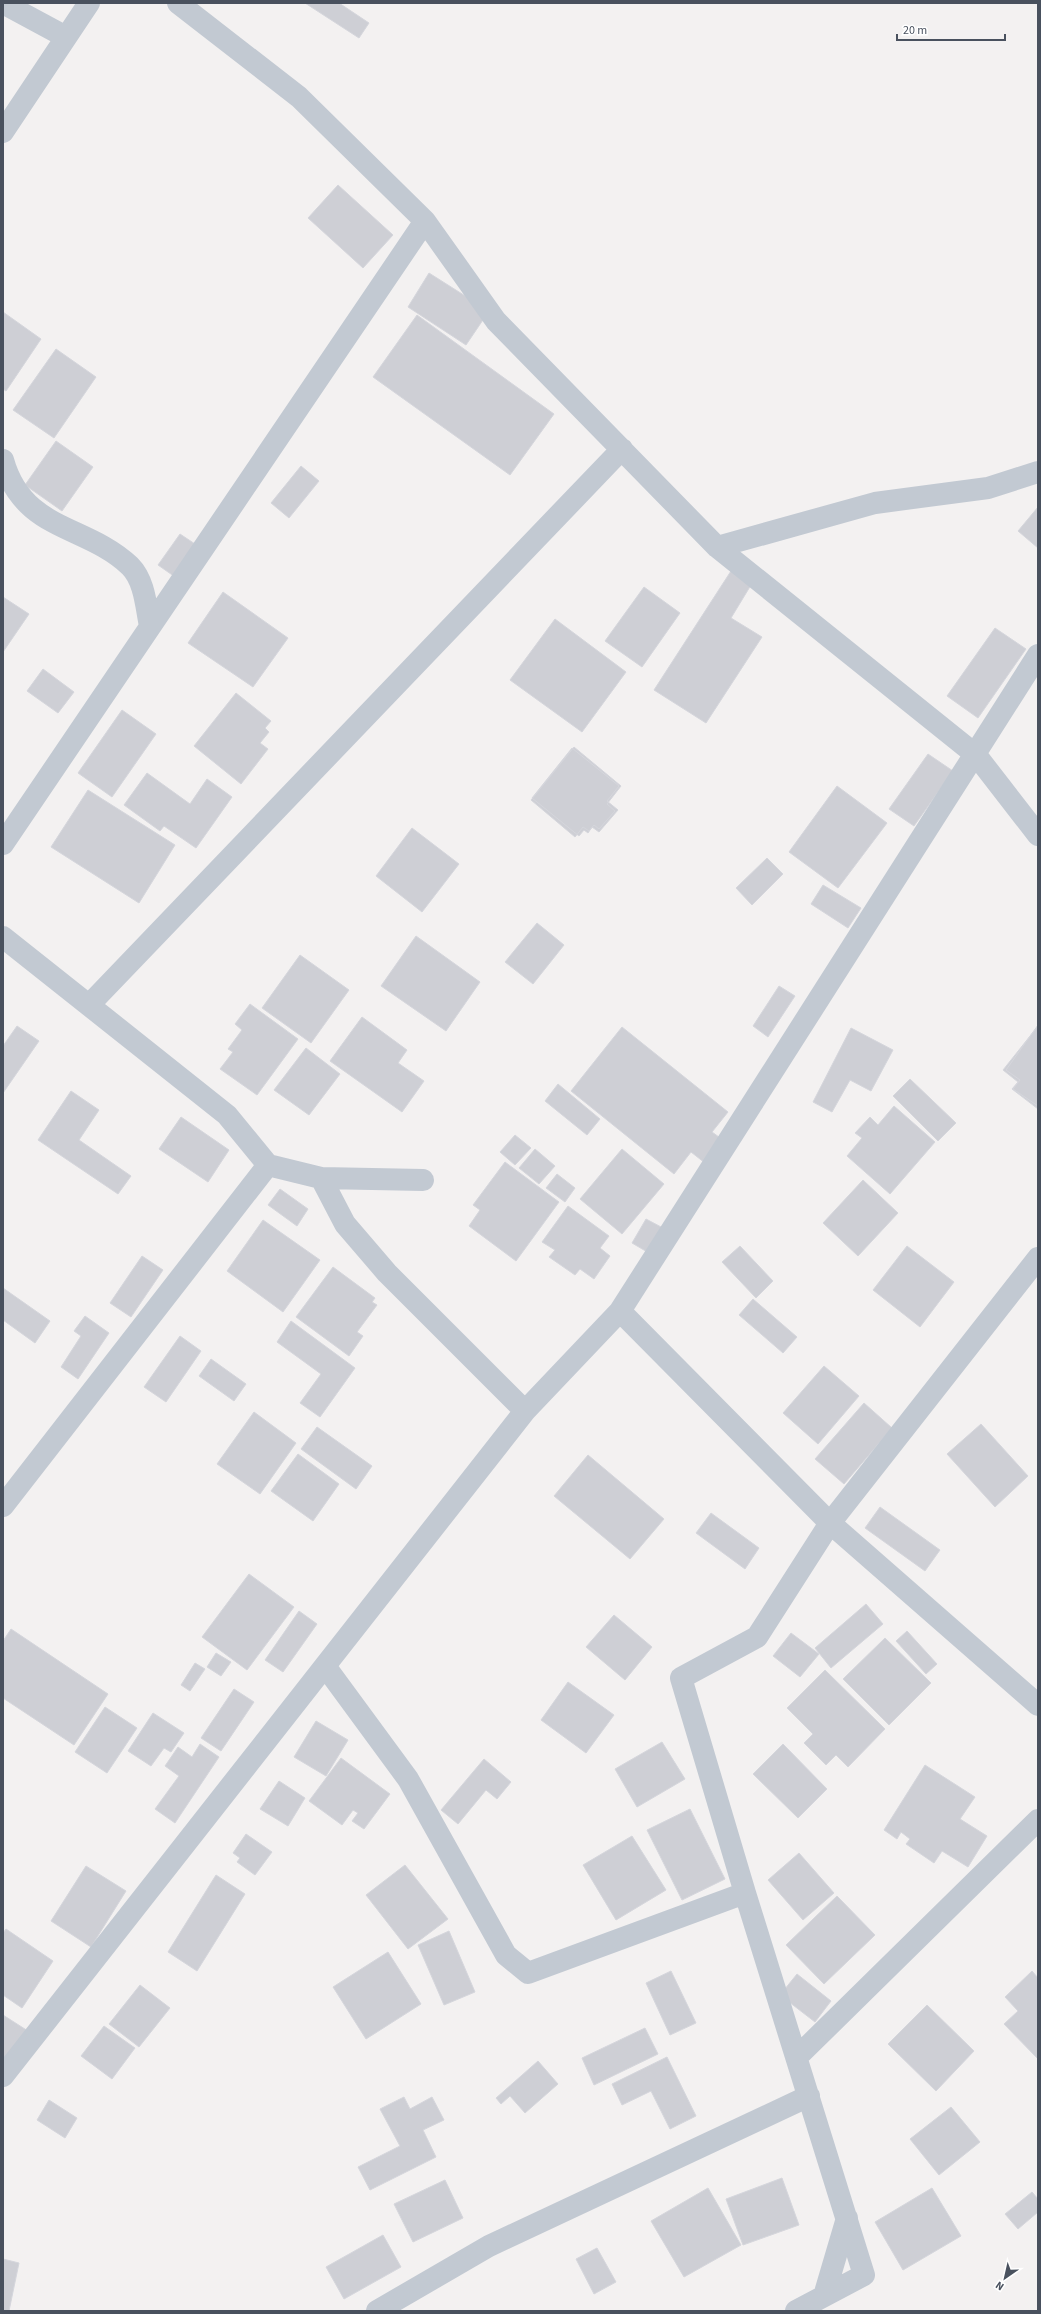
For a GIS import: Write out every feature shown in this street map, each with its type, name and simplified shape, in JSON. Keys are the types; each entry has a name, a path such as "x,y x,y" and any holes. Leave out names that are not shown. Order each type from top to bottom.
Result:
{"street":[{"path":"3,3 66,37"},
{"path":"3,132 89,3"},
{"path":"178,3 299,97 425,221 496,321 717,547 976,755 1038,835"},
{"path":"3,844 425,221"},
{"path":"89,1005 622,449"},
{"path":"3,460 7,474 25,503 48,520 100,546 131,567 142,585 150,626"},
{"path":"717,547 875,502 988,488 1038,472"},
{"path":"3,2076 525,1411 620,1311 976,755 1038,655"},
{"path":"3,937 227,1115 268,1165 321,1178 423,1180"},
{"path":"3,1506 268,1165"},
{"path":"321,1178 345,1224 387,1273 525,1411"},
{"path":"796,2311 864,2275 745,1893 681,1678 756,1637 830,1523 1038,1258"},
{"path":"620,1311 830,1523 1038,1705"},
{"path":"325,1666 408,1779 506,1955 528,1973 745,1893"},
{"path":"797,2057 1038,1820"},
{"path":"377,2311 489,2246 809,2096"},
{"path":"824,2296 846,2218"}],"building":[{"path":"305,3 339,3 369,23 359,38"},
{"path":"338,185 393,235 363,268 308,218"},
{"path":"429,273 489,311 466,345 408,307"},
{"path":"3,312 41,339 6,391 3,389"},
{"path":"417,315 554,414 510,475 373,377"},
{"path":"56,349 96,377 54,438 13,410"},
{"path":"56,441 93,467 62,511 25,485"},
{"path":"301,466 319,481 289,518 271,503"},
{"path":"1038,507 1038,548 1018,531"},
{"path":"180,534 201,548 178,579 158,565"},
{"path":"731,571 751,585 731,618 762,637 706,723 654,690"},
{"path":"644,587 680,613 642,667 605,641"},
{"path":"223,592 288,638 253,687 188,643"},
{"path":"3,597 29,614 3,652"},
{"path":"555,619 626,672 582,732 510,680"},
{"path":"995,628 1026,649 978,718 947,696"},
{"path":"43,669 74,692 58,713 27,691"},
{"path":"236,693 271,721 265,728 269,732 260,743 268,749 241,784 194,746"},
{"path":"122,710 156,734 112,797 78,773"},
{"path":"574,747 621,786 607,804 615,811 599,829 594,825 589,831 583,827 575,837 531,800"},
{"path":"572,748 619,786 607,801 618,810 599,832 592,827 588,833 584,830 579,836 532,798"},
{"path":"928,754 953,771 914,826 889,809"},
{"path":"147,773 190,804 207,779 232,797 196,848 164,826 160,831 124,805"},
{"path":"837,786 887,823 838,888 789,852"},
{"path":"88,790 175,845 139,903 51,847"},
{"path":"412,828 459,864 422,912 376,876"},
{"path":"767,858 783,874 752,905 736,888"},
{"path":"823,885 861,908 848,928 811,904"},
{"path":"537,923 564,945 533,984 505,962"},
{"path":"416,936 480,982 446,1031 381,986"},
{"path":"300,955 349,990 311,1043 262,1008"},
{"path":"779,986 795,996 768,1037 753,1026"},
{"path":"250,1004 298,1039 257,1095 220,1069 233,1052 228,1049 242,1030 235,1024"},
{"path":"362,1017 407,1050 398,1063 424,1081 402,1112 330,1061"},
{"path":"1038,1025 1038,1106 1013,1089 1020,1080 1006,1070"},
{"path":"17,1026 39,1041 3,1093 3,1046"},
{"path":"1038,1026 1038,1109 1012,1089 1018,1082 1003,1070"},
{"path":"622,1027 728,1112 712,1132 723,1140 705,1163 691,1152 674,1174 571,1091"},
{"path":"851,1028 893,1050 871,1091 850,1080 832,1112 813,1102"},
{"path":"306,1048 340,1074 309,1115 274,1090"},
{"path":"910,1079 956,1123 938,1141 893,1096"},
{"path":"558,1084 600,1119 587,1135 545,1101"},
{"path":"71,1091 99,1110 79,1140 131,1176 118,1194 38,1140"},
{"path":"894,1106 935,1142 890,1194 847,1156 862,1138 855,1133 870,1117 878,1125"},
{"path":"181,1117 229,1150 208,1182 159,1149"},
{"path":"515,1135 531,1148 515,1165 500,1152"},
{"path":"535,1149 555,1166 539,1184 519,1168"},
{"path":"622,1149 664,1184 622,1234 580,1199"},
{"path":"505,1162 559,1202 516,1261 469,1226 480,1210 473,1205"},
{"path":"557,1174 575,1188 565,1202 546,1188"},
{"path":"863,1180 898,1213 858,1256 823,1223"},
{"path":"280,1189 308,1209 297,1226 268,1205"},
{"path":"568,1206 609,1236 600,1248 610,1256 594,1279 580,1269 575,1275 549,1257 555,1250 542,1242"},
{"path":"646,1219 663,1228 649,1253 632,1243"},
{"path":"263,1220 320,1260 283,1312 227,1271"},
{"path":"740,1246 773,1281 756,1298 722,1262"},
{"path":"907,1246 954,1282 920,1327 873,1290"},
{"path":"142,1256 163,1270 131,1317 110,1303"},
{"path":"333,1267 375,1298 372,1302 377,1305 357,1332 363,1336 349,1356 296,1317"},
{"path":"3,1288 50,1321 35,1343 3,1320"},
{"path":"753,1299 797,1337 783,1353 739,1315"},
{"path":"85,1316 109,1333 78,1379 61,1367 81,1336 74,1331"},
{"path":"291,1321 355,1368 320,1417 300,1403 321,1374 277,1342"},
{"path":"180,1336 201,1351 166,1402 144,1387"},
{"path":"211,1359 246,1384 234,1401 199,1376"},
{"path":"824,1366 859,1396 818,1444 783,1413"},
{"path":"864,1403 892,1428 844,1484 815,1459"},
{"path":"254,1412 296,1443 260,1494 217,1464"},
{"path":"981,1424 1028,1476 995,1507 947,1454"},
{"path":"317,1427 372,1466 356,1489 301,1449"},
{"path":"298,1454 339,1484 313,1521 271,1491"},
{"path":"588,1455 664,1519 630,1559 554,1496"},
{"path":"880,1507 940,1550 925,1571 865,1528"},
{"path":"711,1513 759,1548 745,1569 696,1533"},
{"path":"249,1574 294,1607 247,1670 202,1637"},
{"path":"866,1604 883,1624 831,1668 815,1648"},
{"path":"299,1611 317,1624 283,1672 265,1660"},
{"path":"614,1615 652,1647 625,1680 586,1647"},
{"path":"11,1629 108,1694 74,1745 3,1698 3,1641"},
{"path":"907,1631 937,1664 926,1674 896,1641"},
{"path":"791,1633 819,1654 800,1677 773,1656"},
{"path":"885,1638 931,1683 889,1725 843,1679"},
{"path":"216,1653 231,1662 221,1676 207,1667"},
{"path":"195,1663 205,1669 190,1691 181,1685"},
{"path":"825,1670 885,1729 848,1767 836,1755 826,1765 804,1743 813,1734 787,1708"},
{"path":"568,1682 614,1715 586,1753 541,1720"},
{"path":"234,1689 254,1702 221,1751 201,1738"},
{"path":"105,1707 137,1728 107,1773 75,1752"},
{"path":"153,1713 184,1733 171,1752 164,1748 151,1766 128,1751"},
{"path":"316,1721 348,1740 326,1776 294,1757"},
{"path":"662,1742 685,1779 637,1807 615,1769"},
{"path":"200,1744 219,1757 175,1823 155,1809 179,1776 165,1766 178,1747 192,1757"},
{"path":"783,1744 827,1789 798,1818 753,1774"},
{"path":"341,1758 390,1794 364,1829 352,1821 358,1813 353,1810 342,1825 309,1801"},
{"path":"484,1759 511,1782 497,1799 486,1790 458,1824 441,1810"},
{"path":"925,1765 975,1797 960,1819 987,1836 968,1867 942,1851 934,1863 906,1844 910,1839 901,1832 897,1839 884,1830"},
{"path":"279,1781 305,1798 288,1826 260,1809"},
{"path":"690,1809 725,1879 682,1900 647,1830"},
{"path":"246,1834 272,1852 255,1875 237,1862 240,1858 233,1853"},
{"path":"632,1836 666,1890 616,1920 583,1865"},
{"path":"799,1853 834,1893 803,1920 768,1880"},
{"path":"405,1865 448,1919 408,1949 366,1895"},
{"path":"86,1866 126,1891 91,1947 51,1921"},
{"path":"216,1875 245,1894 197,1971 168,1952"},
{"path":"837,1896 875,1935 824,1984 786,1945"},
{"path":"6,1929 53,1961 22,2008 3,1995 3,1933"},
{"path":"449,1931 475,1992 444,2005 418,1945"},
{"path":"388,1952 421,2004 366,2039 333,1987"},
{"path":"671,1971 696,2023 670,2035 646,1983"},
{"path":"1032,1971 1038,1978 1038,2059 1004,2024 1018,2011 1005,1997"},
{"path":"797,1974 831,2001 815,2022 780,1995"},
{"path":"140,1985 170,2008 139,2047 109,2024"},
{"path":"927,2005 974,2051 936,2091 888,2044"},
{"path":"3,2015 28,2031 3,2070"},
{"path":"104,2026 135,2048 112,2079 81,2056"},
{"path":"645,2028 658,2054 594,2085 582,2058"},
{"path":"667,2057 696,2116 670,2129 651,2091 622,2105 612,2084"},
{"path":"538,2061 558,2084 525,2113 510,2096 501,2104 496,2098"},
{"path":"404,2097 410,2109 432,2097 444,2120 423,2130 436,2157 370,2190 358,2167 400,2146 380,2109"},
{"path":"49,2100 77,2118 65,2138 37,2120"},
{"path":"951,2107 980,2142 939,2175 910,2139"},
{"path":"782,2178 799,2225 743,2245 726,2199"},
{"path":"445,2180 463,2218 413,2242 394,2204"},
{"path":"708,2188 741,2245 684,2277 651,2221"},
{"path":"932,2188 961,2236 903,2270 875,2222"},
{"path":"1032,2192 1038,2199 1038,2212 1018,2229 1005,2214"},
{"path":"383,2235 401,2267 344,2299 326,2267"},
{"path":"597,2248 616,2282 594,2294 576,2259"},
{"path":"3,2259 19,2263 9,2311 3,2311"}]}
